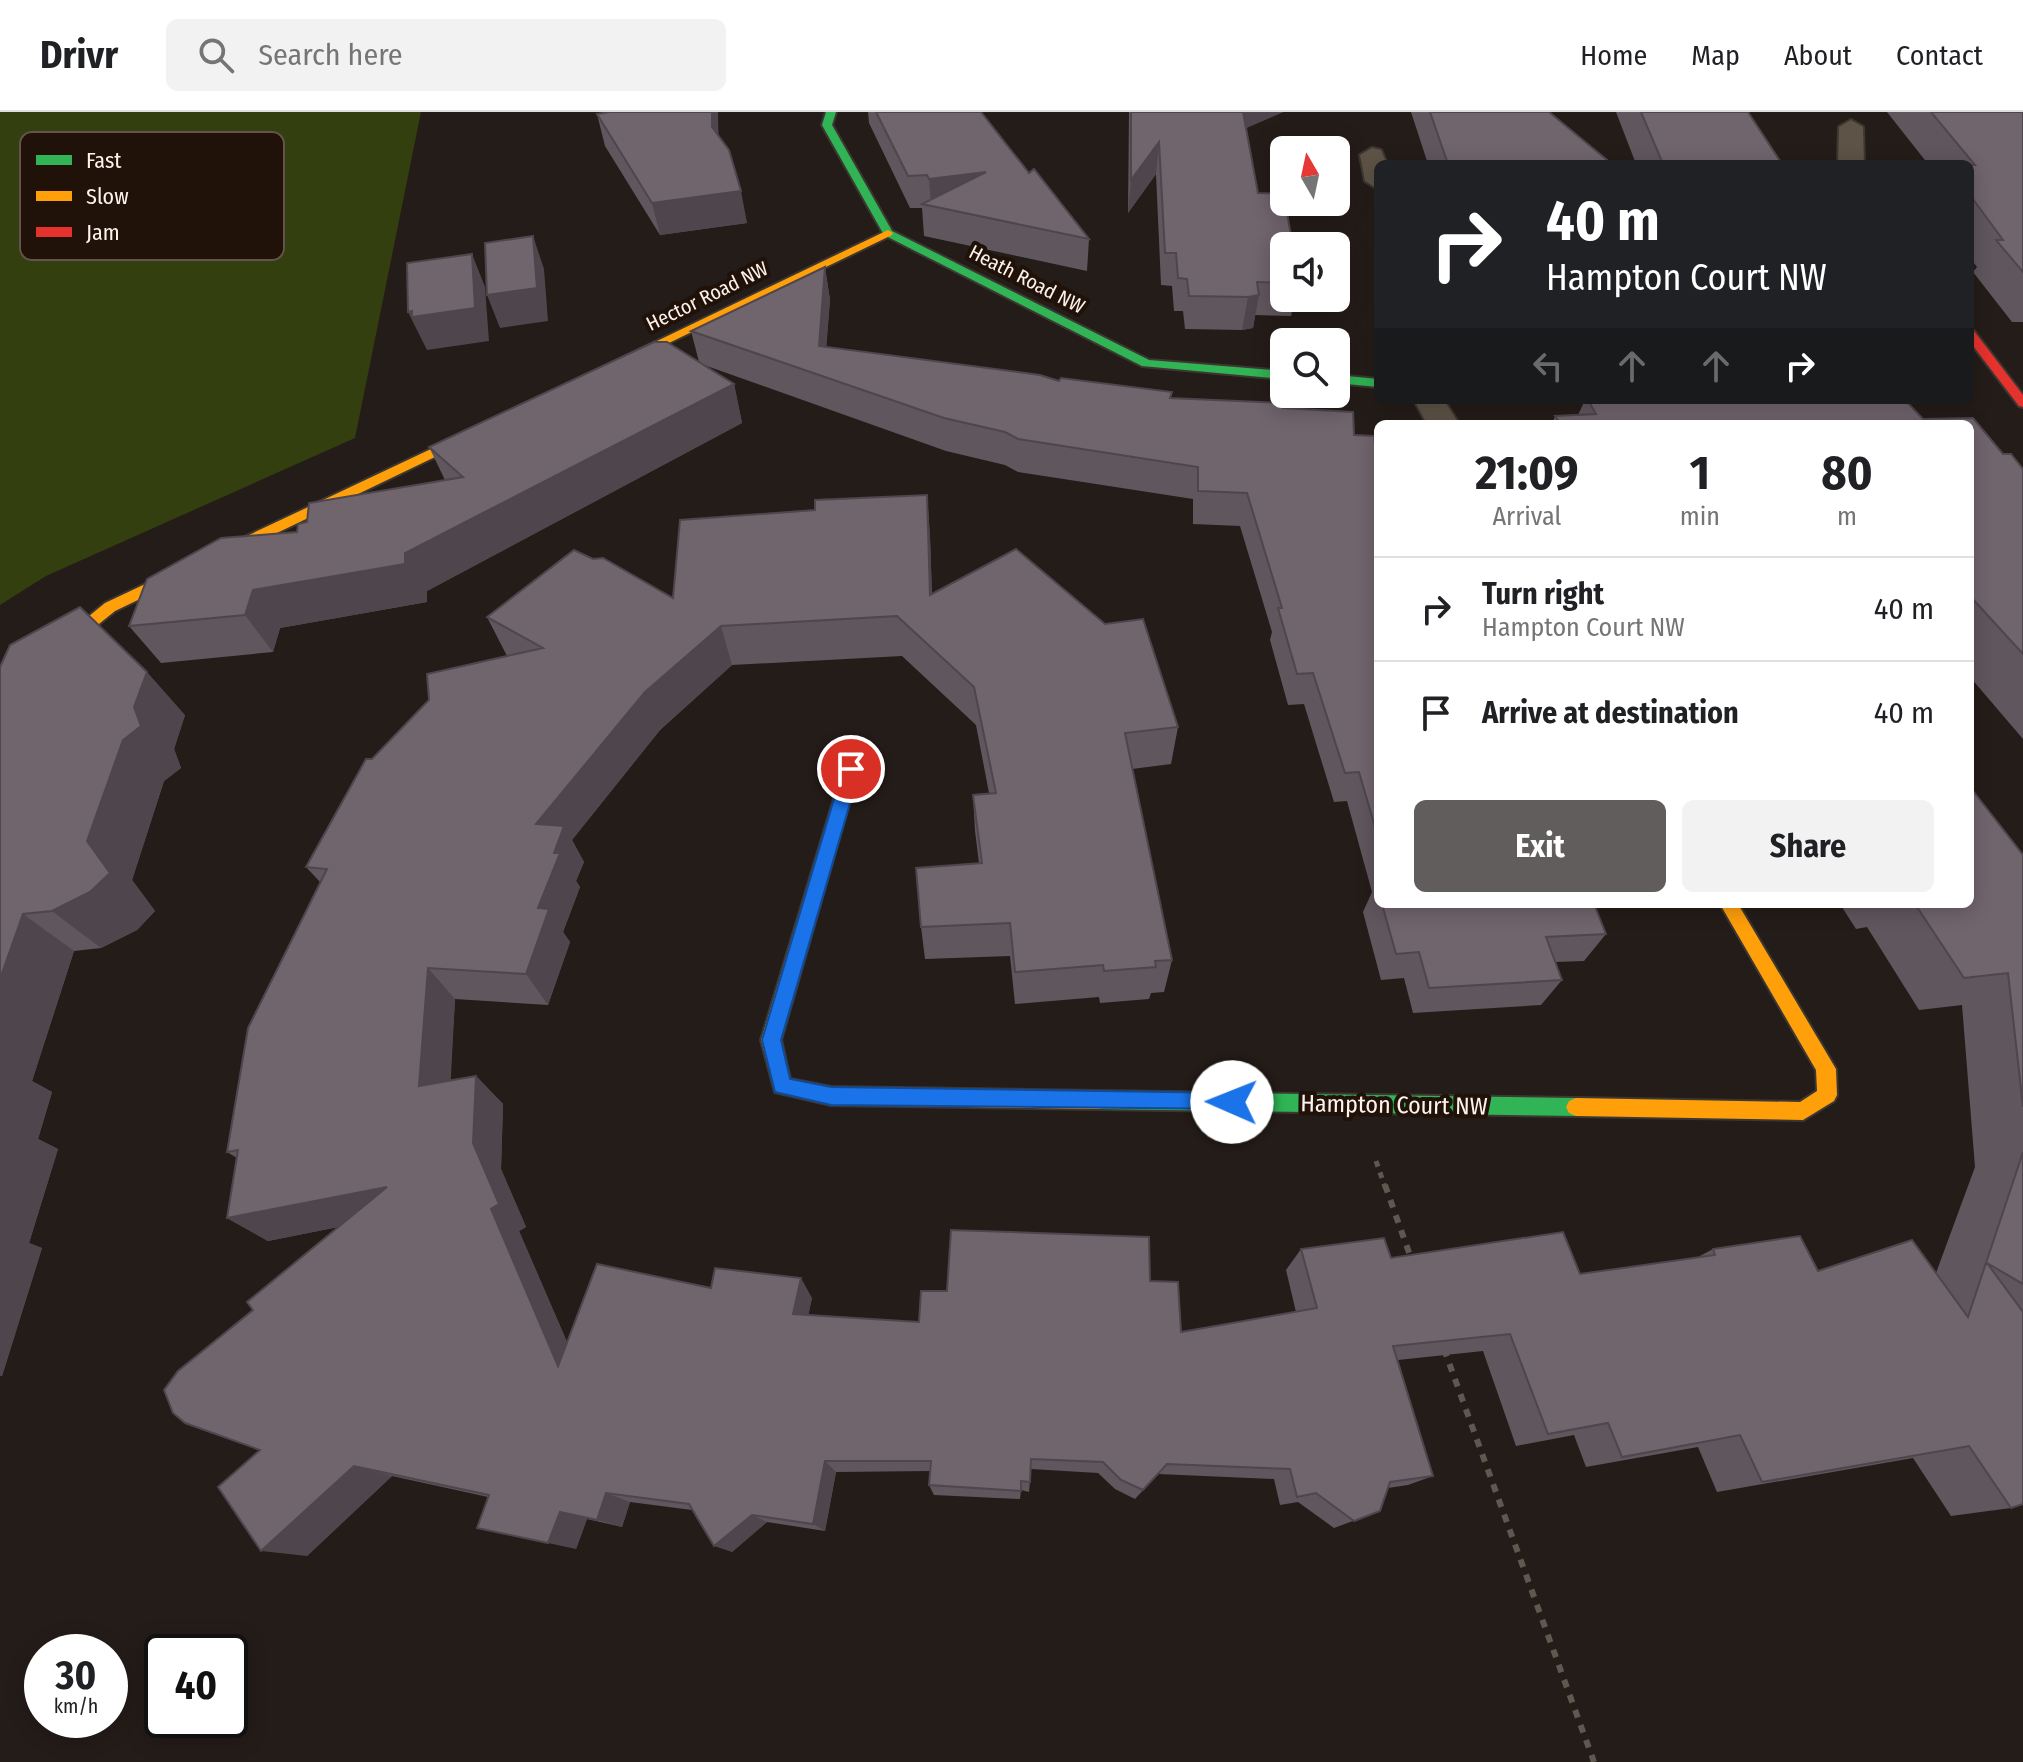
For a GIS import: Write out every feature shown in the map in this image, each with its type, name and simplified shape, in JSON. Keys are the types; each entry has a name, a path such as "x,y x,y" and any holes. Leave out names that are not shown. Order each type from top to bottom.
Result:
{"street":[{"path":"831,112 827,125 888,233"},
{"path":"1851,127 1851,160"},
{"path":"1372,155 1374,164"},
{"name":"Heath Road NW","path":"888,233 1146,363 1270,374"},
{"name":"Hector Road NW","path":"585,379 888,233"},
{"path":"1974,339 2019,395"},
{"path":"1350,380 1374,383"},
{"path":"1984,392 2019,395"},
{"path":"0,698 110,607 499,420"},
{"name":"Hampton Court NW","path":"851,769 771,1040 782,1086 831,1096 1803,1111 1827,1095 1826,1069 1731,908"}],"path":[{"path":"1356,1104 1415,1268"},
{"path":"1442,1343 1594,1762"}],"green space":[{"path":"0,112 421,112 355,438 46,576 0,605"}],"building":[{"path":"712,112 712,127 729,150 741,191 652,203 597,114"},
{"path":"876,112 981,112 1029,173 1034,169 1089,239 922,204 986,172 929,179 927,175 908,176"},
{"path":"1131,112 1243,112 1258,193 1270,193 1270,216 1288,216 1290,232 1270,232 1270,282 1257,282 1259,295 1248,297 1189,296 1187,279 1178,278 1176,253 1165,253 1159,142 1131,180"},
{"path":"1430,112 1549,112 1607,160 1447,160"},
{"path":"1641,112 1748,112 1779,160 1661,160"},
{"path":"1931,112 2023,112 2023,272 1996,240 2003,240 1974,200 1975,165 1974,160"},
{"path":"533,236 537,288 487,295 485,243"},
{"path":"472,254 475,308 412,317 412,311 408,312 407,263"},
{"path":"825,267 819,346 1040,375 1059,381 1061,378 1172,392 1170,398 1270,402 1270,408 1353,412 1354,435 1374,436 1374,823 1359,772 1345,773 1313,673 1297,674 1278,608 1282,608 1247,493 1198,491 1198,467 1018,439 1005,432 944,418 691,331"},
{"path":"654,342 667,342 734,384 405,553 405,564 253,590 245,615 129,626 147,579 221,538 297,532 298,524 307,522 309,503 463,477 429,447"},
{"path":"1590,404 1909,404 1923,419 1973,418 2003,454 2011,454 2023,469 2023,654 1974,600 1974,420 1558,420 1555,416 1596,414"},
{"path":"927,495 930,595 1016,549 1105,624 1143,619 1178,727 1125,733 1172,960 1155,961 1156,967 1104,971 1103,965 1015,972 1010,923 921,927 916,868 982,863 973,795 996,793 974,687 897,616 721,626 645,692 536,824 564,826 554,853 560,853 538,908 549,909 526,974 428,968 419,1086 476,1076 473,1143 499,1204 491,1209 558,1366 597,1264 711,1288 715,1268 801,1278 793,1314 919,1322 921,1291 947,1291 951,1230 1149,1237 1150,1281 1178,1282 1181,1332 1317,1308 1301,1249 1384,1238 1391,1258 1563,1232 1580,1274 1715,1255 1713,1249 1800,1236 1818,1271 1912,1240 1968,1317 2023,1152 2023,1284 1987,1263 2023,1312 2023,1504 2011,1508 1969,1446 1762,1482 1740,1435 1622,1457 1608,1423 1548,1434 1510,1334 1393,1346 1433,1476 1390,1482 1380,1511 1354,1521 1316,1493 1297,1497 1290,1469 1167,1464 1143,1490 1121,1480 1103,1462 1031,1459 1030,1482 1021,1481 1021,1491 929,1485 931,1461 825,1461 813,1524 752,1515 714,1546 689,1504 606,1493 597,1520 560,1512 548,1543 477,1528 489,1495 354,1466 261,1551 218,1487 260,1450 185,1423 173,1413 164,1390 178,1371 253,1310 247,1302 387,1187 227,1218 238,1150 227,1152 248,1028 327,869 306,867 366,759 372,759 429,700 427,674 543,648 487,617 574,550 593,559 603,558 673,598 680,520 815,510 815,500"},
{"path":"80,607 147,672 134,707 141,726 123,740 87,841 110,873 90,892 52,911 23,914 0,979 0,667 10,645"},
{"path":"1974,792 2023,855 2023,1107 2008,973 1964,978 1918,908 1974,908"},
{"path":"1383,908 1596,908 1606,934 1546,937 1562,980 1429,988 1419,952 1396,954"}],"traffic: fast":[{"path":"831,112 827,125 888,233 1146,363 1270,374"},
{"path":"1350,380 1374,383"},
{"path":"1099,1100 1576,1107"}],"traffic: slow":[{"path":"609,367 888,233"},
{"path":"0,698 110,607 486,427"},
{"path":"851,769 771,1040 782,1086 831,1096 1099,1100"},
{"path":"1576,1107 1803,1111 1827,1095 1826,1069 1731,908"}],"traffic: jam":[{"path":"1974,339 2023,403"}],"route":[{"path":"851,769 771,1040 782,1086 831,1096 1232,1102"}]}
